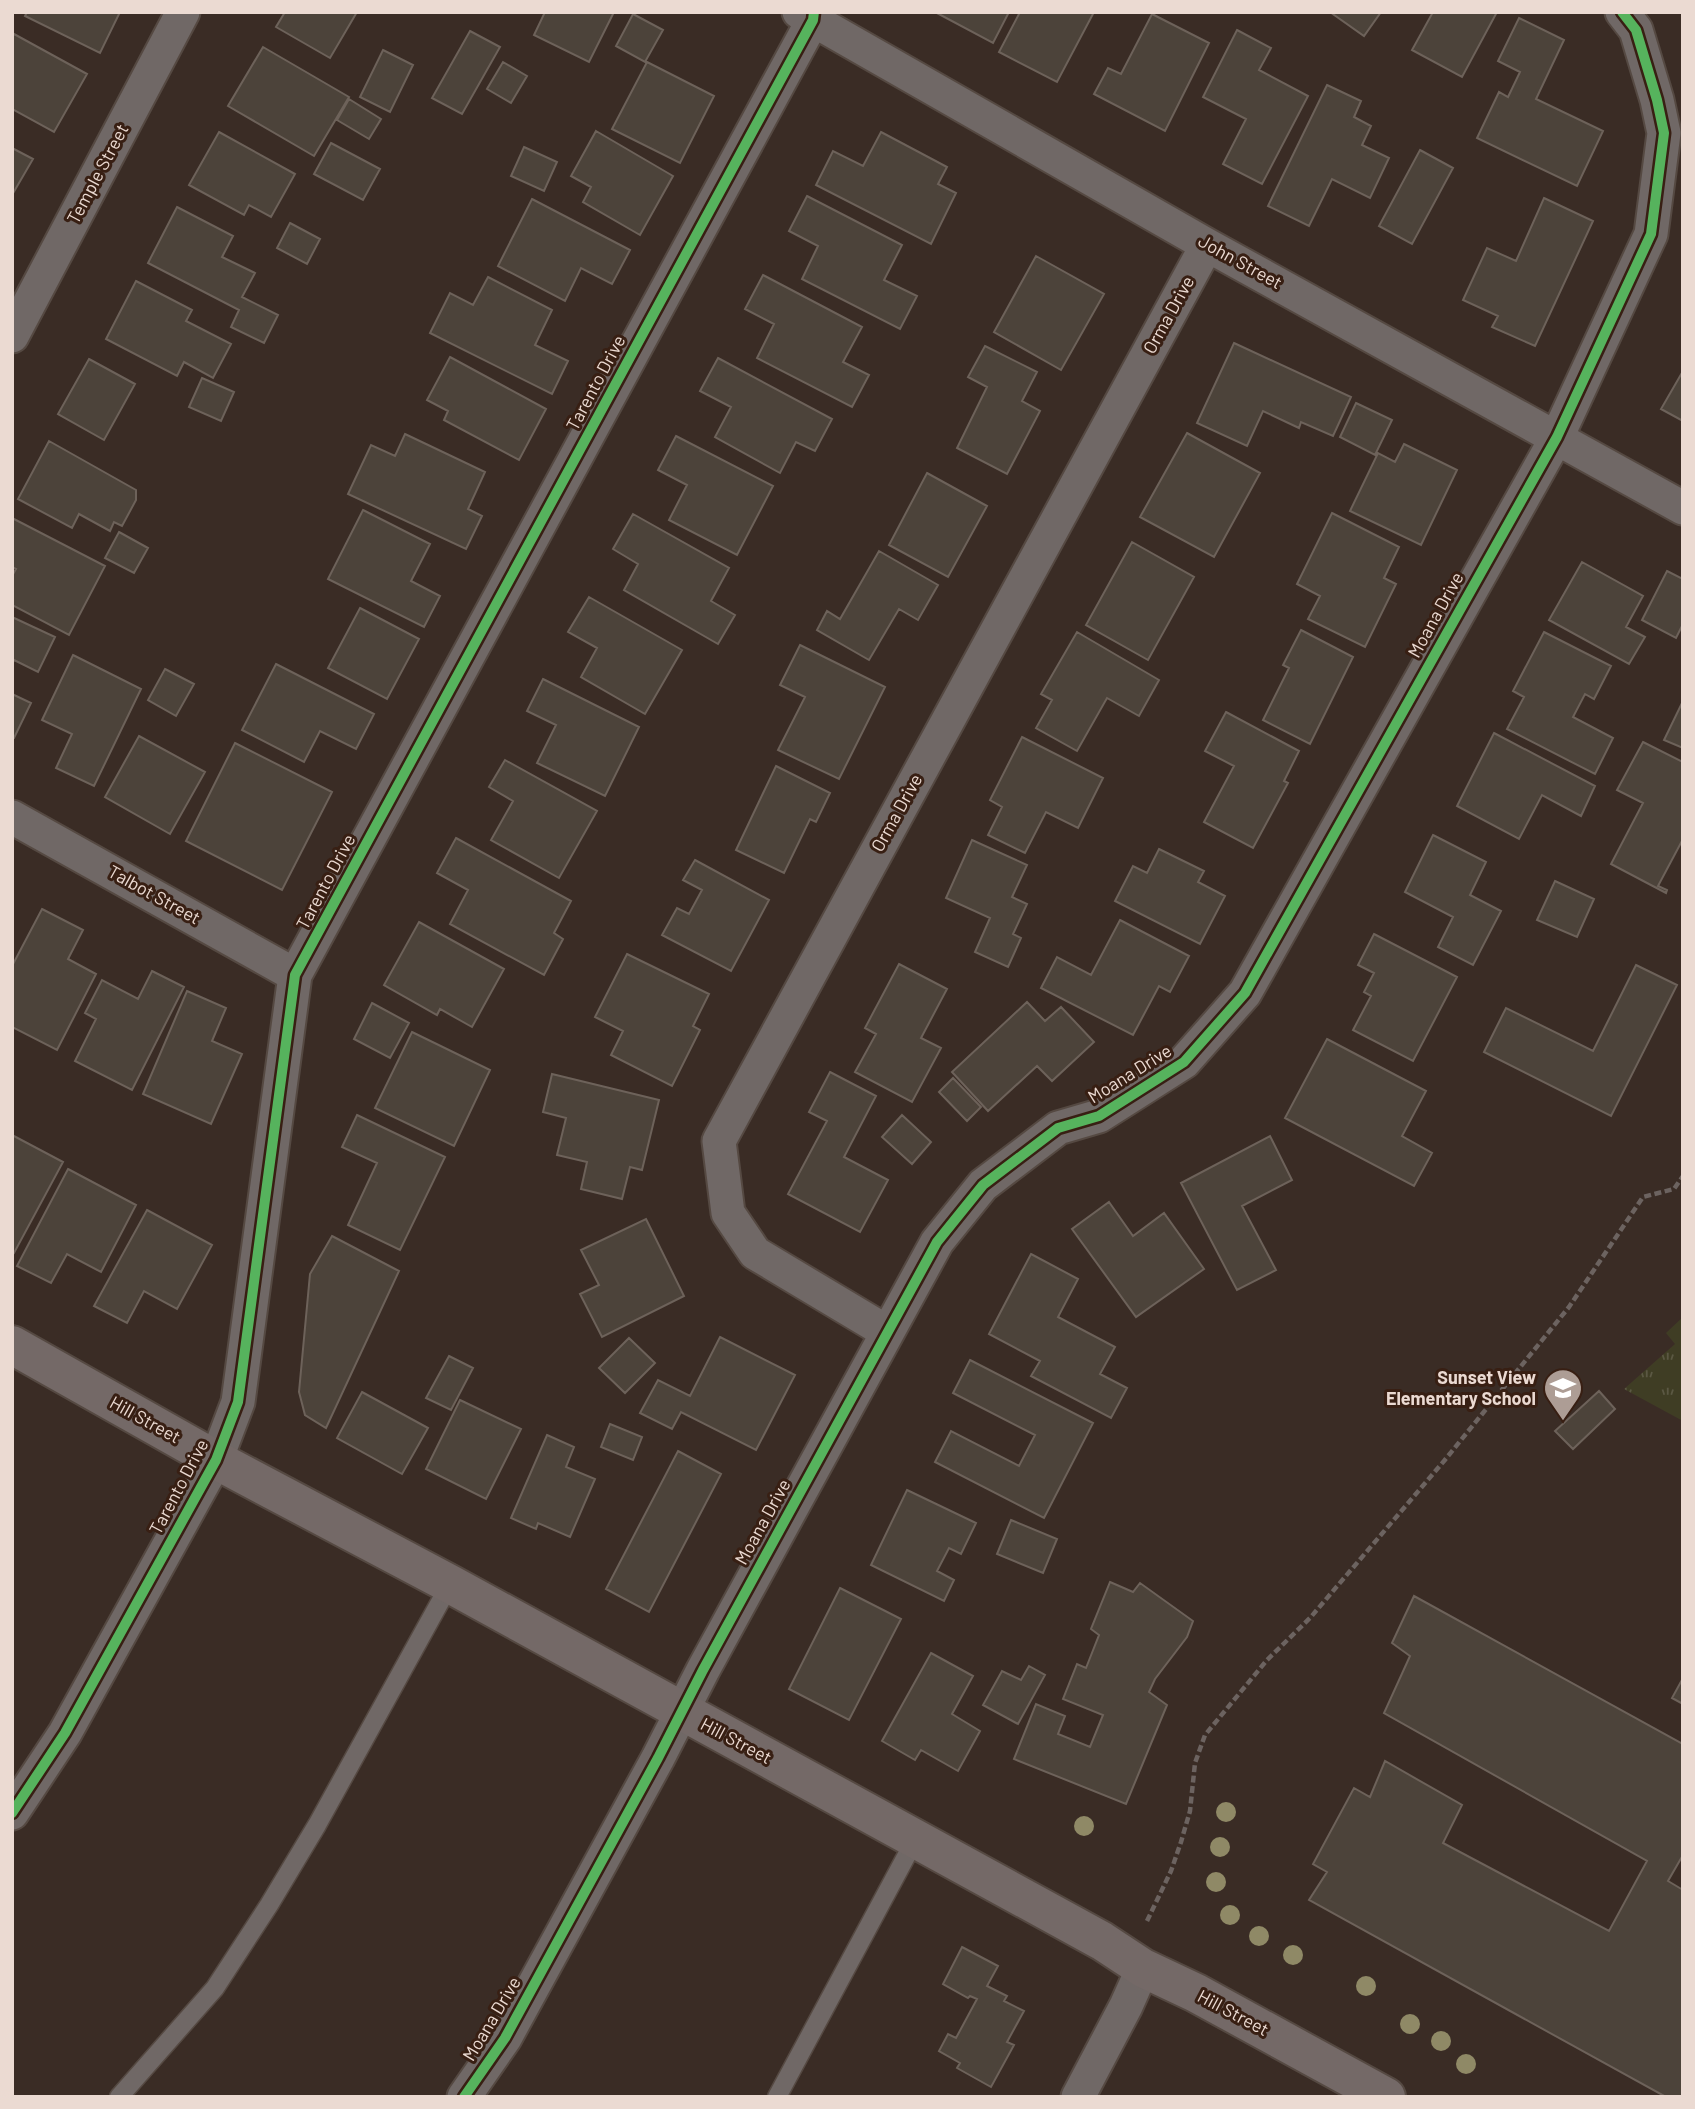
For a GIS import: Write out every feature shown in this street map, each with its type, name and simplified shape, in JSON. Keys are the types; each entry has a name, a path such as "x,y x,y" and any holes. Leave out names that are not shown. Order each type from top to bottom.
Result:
{"street":[{"name":"Temple Street","path":"12,336 183,12"},
{"name":"Moana Drive","path":"464,2097 505,2038 937,1242 984,1185 1058,1128 1098,1116 1184,1062 1245,993 1557,437 1651,234 1664,133 1636,30 1622,12"},
{"name":"John Street","path":"809,15 1207,245 1683,508"},
{"name":"Tarento Drive","path":"12,1813 65,1733 216,1460 238,1402 295,975 809,15"},
{"name":"Orma Drive","path":"887,1332 755,1253 728,1213 719,1141 1207,245"},
{"name":"Talbot Street","path":"12,817 295,975"},
{"name":"Hill Street","path":"12,1345 216,1460 916,1838 1102,1941 1143,1968 1196,1993 1386,2097"},
{"path":"1078,2097 1143,1968"}],"lane":[{"path":"119,2097 215,1988 269,1905 317,1825 450,1584"},
{"path":"777,2097 916,1838"}],"path":[{"path":"1147,1921 1171,1871 1181,1842 1192,1802 1195,1763 1205,1735 1267,1660 1310,1618 1444,1461 1569,1307 1643,1198 1674,1189 1683,1176"},
{"path":"1674,1189 1683,1193"}],"green space":[{"path":"1683,1317 1683,1421 1624,1389 1675,1344 1666,1333"}],"building":[{"path":"27,12 120,12 100,53 25,16"},
{"path":"285,12 357,12 330,58 276,27"},
{"path":"545,12 614,12 589,62 534,35"},
{"path":"935,12 1009,12 993,43"},
{"path":"1020,12 1094,12 1057,82 999,52"},
{"path":"1330,12 1381,12 1364,36"},
{"path":"1433,12 1497,12 1462,77 1412,50"},
{"path":"633,14 663,30 645,62 616,46"},
{"path":"1152,14 1209,43 1165,131 1094,94 1108,68 1121,74"},
{"path":"1519,18 1564,40 1536,99 1603,131 1577,186 1477,138 1499,92 1508,97 1520,72 1498,61"},
{"path":"1237,30 1271,48 1259,70 1308,96 1262,184 1223,164 1246,119 1203,97"},
{"path":"470,31 500,47 462,114 432,98"},
{"path":"14,34 87,74 54,132 12,109"},
{"path":"263,47 349,97 314,156 228,106"},
{"path":"383,50 413,65 390,112 360,97"},
{"path":"503,62 527,76 511,103 487,89"},
{"path":"647,62 714,96 680,163 612,129"},
{"path":"1327,85 1361,101 1354,117 1371,126 1362,145 1389,158 1370,198 1332,179 1309,226 1268,206"},
{"path":"349,99 381,119 369,139 337,120"},
{"path":"596,131 673,176 640,235 583,202 591,187 571,176"},
{"path":"219,132 295,174 271,217 249,205 244,215 189,185"},
{"path":"881,132 947,167 938,184 956,193 931,244 816,185 833,151 863,166"},
{"path":"331,143 380,169 363,200 314,174"},
{"path":"524,147 557,162 544,191 511,176"},
{"path":"12,148 33,159 12,195"},
{"path":"1420,150 1453,168 1412,244 1379,226"},
{"path":"807,196 902,245 884,280 917,296 900,329 802,279 818,246 789,231"},
{"path":"1544,198 1593,221 1535,346 1492,327 1498,316 1463,300 1487,248 1516,261"},
{"path":"532,199 630,250 612,284 581,268 565,301 498,266"},
{"path":"177,207 233,236 222,257 255,273 242,297 278,315 264,343 231,327 239,310 148,263"},
{"path":"290,223 320,239 307,264 277,248"},
{"path":"1036,256 1104,294 1061,370 994,332"},
{"path":"763,275 862,327 843,362 869,375 852,407 757,358 774,324 745,309"},
{"path":"488,277 552,310 535,345 568,361 552,394 430,333 450,293 473,305"},
{"path":"136,281 192,310 186,321 231,344 213,378 184,362 177,376 106,339"},
{"path":"1234,343 1351,397 1333,436 1301,422 1299,428 1263,411 1247,446 1197,423"},
{"path":"985,346 1037,372 1022,401 1040,411 1007,474 957,448 987,387 968,377"},
{"path":"450,357 546,409 519,460 444,420 448,411 427,400"},
{"path":"718,358 832,419 815,451 796,442 780,473 715,437 731,407 700,391"},
{"path":"89,359 135,384 104,440 58,414"},
{"path":"1683,371 1683,421 1661,409"},
{"path":"202,378 234,392 221,421 189,407"},
{"path":"1356,403 1392,420 1375,455 1340,437"},
{"path":"1187,433 1260,473 1214,557 1140,517"},
{"path":"405,434 485,472 468,509 482,516 466,549 348,494 371,445 395,456"},
{"path":"676,436 773,486 737,555 669,520 687,485 658,470"},
{"path":"49,441 136,490 136,500 122,526 114,522 110,531 79,514 72,528 18,499"},
{"path":"1404,444 1457,470 1421,545 1350,511 1378,453 1395,462"},
{"path":"927,473 987,506 948,577 889,545"},
{"path":"363,510 430,544 411,581 440,596 424,627 328,579"},
{"path":"1332,513 1399,547 1384,578 1396,584 1365,647 1308,619 1320,596 1297,584"},
{"path":"633,514 729,568 711,601 735,615 718,644 624,590 638,564 613,549"},
{"path":"12,518 105,566 69,635 12,605 12,576 16,569 12,567"},
{"path":"119,532 148,548 134,573 105,558"},
{"path":"1132,542 1194,577 1148,660 1086,625"},
{"path":"879,551 938,585 918,620 899,609 869,660 817,630 827,611 840,619"},
{"path":"1582,562 1643,596 1626,627 1645,637 1629,664 1549,620"},
{"path":"1667,571 1683,579 1683,624 1676,638 1642,620"},
{"path":"589,597 682,650 645,714 581,677 597,648 568,632"},
{"path":"360,608 419,639 387,699 328,668"},
{"path":"12,617 55,637 38,672 14,660 12,665"},
{"path":"1301,630 1353,657 1310,744 1263,720 1289,668 1283,665"},
{"path":"1077,632 1159,680 1139,716 1107,698 1077,751 1036,728 1052,700 1041,694"},
{"path":"1544,632 1611,666 1594,699 1585,694 1573,717 1613,738 1595,774 1507,729 1524,697 1513,691"},
{"path":"800,645 885,687 839,779 778,750 805,697 780,685"},
{"path":"73,655 141,689 94,786 56,768 72,734 42,720"},
{"path":"276,664 374,714 356,749 320,731 304,762 242,730"},
{"path":"165,669 194,684 176,716 148,700"},
{"path":"543,679 639,727 605,796 537,763 556,725 527,711"},
{"path":"12,694 31,703 14,738 12,738"},
{"path":"1683,701 1683,748 1664,740"},
{"path":"1226,712 1299,751 1284,781 1288,783 1253,848 1204,822 1234,766 1205,751"},
{"path":"1494,733 1595,786 1581,816 1542,795 1519,839 1457,806"},
{"path":"139,736 205,772 170,834 105,797"},
{"path":"1022,737 1103,778 1078,828 1046,812 1025,853 988,835 1002,807 990,800"},
{"path":"1643,742 1683,762 1683,839 1658,886 1667,890 1666,893 1611,864 1643,803 1617,790"},
{"path":"235,743 332,792 282,890 186,841"},
{"path":"505,760 597,811 559,878 491,840 513,801 489,787"},
{"path":"776,766 830,793 816,822 810,819 784,873 736,850"},
{"path":"1433,835 1486,862 1470,895 1501,911 1473,965 1438,947 1453,917 1405,892"},
{"path":"456,838 571,901 554,933 563,939 544,975 450,924 468,890 437,873"},
{"path":"972,840 1027,865 1012,897 1027,904 1013,934 1021,938 1008,967 975,952 990,918 946,898"},
{"path":"1159,849 1204,871 1198,882 1225,896 1200,944 1115,901 1133,866 1147,873"},
{"path":"695,860 769,900 731,971 662,935 677,908 689,914 702,890 683,880"},
{"path":"1555,881 1594,899 1577,937 1537,920"},
{"path":"42,909 83,930 68,959 96,974 57,1050 12,1027 12,966"},
{"path":"1120,920 1189,956 1170,992 1159,986 1133,1035 1041,988 1057,957 1091,975"},
{"path":"419,922 504,969 472,1027 440,1009 437,1015 384,985"},
{"path":"1374,934 1457,977 1413,1061 1353,1030 1371,996 1364,992 1374,973 1358,965"},
{"path":"627,954 709,994 693,1026 700,1030 672,1086 611,1055 623,1031 595,1017"},
{"path":"899,964 947,989 921,1038 941,1048 912,1102 855,1072 876,1034 865,1028"},
{"path":"1636,965 1677,985 1611,1116 1484,1052 1506,1008 1593,1051"},
{"path":"152,971 184,987 132,1090 75,1061 96,1019 85,1013 102,980 138,999"},
{"path":"187,991 226,1008 212,1041 242,1054 211,1124 143,1094"},
{"path":"1027,1002 1045,1021 1061,1007 1094,1042 1052,1081 1037,1066 988,1111 952,1072"},
{"path":"372,1003 409,1023 390,1058 354,1039"},
{"path":"412,1032 490,1070 454,1146 375,1108"},
{"path":"1327,1039 1426,1091 1402,1136 1432,1153 1414,1186 1285,1118"},
{"path":"830,1072 876,1096 844,1157 888,1180 860,1232 788,1194 827,1121 809,1112"},
{"path":"552,1074 659,1100 642,1170 630,1167 622,1199 581,1189 587,1162 557,1155 566,1118 543,1112"},
{"path":"953,1078 981,1107 967,1121 939,1092"},
{"path":"357,1115 445,1157 400,1250 348,1225 377,1163 342,1147"},
{"path":"902,1115 931,1142 912,1164 882,1137"},
{"path":"12,1135 63,1162 14,1253 12,1252"},
{"path":"1270,1136 1292,1180 1242,1206 1276,1270 1237,1290 1181,1183"},
{"path":"68,1169 136,1205 101,1272 67,1254 51,1283 17,1266"},
{"path":"1109,1202 1133,1236 1164,1213 1204,1269 1136,1317 1072,1229"},
{"path":"147,1210 212,1245 177,1309 144,1291 127,1323 94,1306"},
{"path":"646,1219 684,1296 602,1337 580,1294 599,1285 581,1250"},
{"path":"332,1236 399,1271 326,1428 305,1415 299,1392 310,1274"},
{"path":"1031,1254 1078,1279 1058,1317 1115,1347 1100,1374 1127,1388 1111,1418 1031,1376 1040,1361 989,1334"},
{"path":"720,1337 795,1375 756,1450 681,1412 672,1429 640,1413 658,1380 690,1396"},
{"path":"629,1338 655,1363 625,1393 599,1368"},
{"path":"449,1356 473,1368 451,1410 426,1398"},
{"path":"970,1360 1093,1423 1044,1518 935,1462 951,1431 1019,1466 1035,1435 953,1393"},
{"path":"1599,1391 1615,1409 1573,1449 1555,1431"},
{"path":"362,1392 428,1428 402,1474 337,1438"},
{"path":"460,1400 521,1429 486,1499 426,1469"},
{"path":"610,1424 642,1437 633,1460 601,1447"},
{"path":"547,1435 574,1447 566,1467 595,1479 570,1537 538,1523 536,1529 511,1518"},
{"path":"678,1451 721,1474 649,1612 606,1589"},
{"path":"907,1490 976,1523 961,1554 949,1548 937,1571 954,1580 944,1601 871,1565"},
{"path":"1011,1520 1057,1539 1043,1573 997,1554"},
{"path":"1110,1582 1133,1592 1140,1583 1193,1621 1187,1637 1155,1679 1149,1692 1167,1705 1126,1804 1014,1759 1036,1704 1065,1716 1058,1734 1090,1747 1103,1715 1063,1699 1077,1664 1086,1668 1099,1635 1091,1629"},
{"path":"840,1588 901,1619 849,1720 789,1689"},
{"path":"1414,1596 1683,1744 1683,1855 1668,1881 1683,1890 1683,2097 1666,2097 1309,1900 1327,1872 1313,1864 1354,1788 1370,1797 1385,1761 1462,1805 1443,1843 1609,1931 1647,1861 1384,1713 1410,1656 1392,1643"},
{"path":"931,1653 973,1676 952,1714 980,1731 958,1771 921,1750 915,1760 882,1741"},
{"path":"1029,1666 1045,1675 1018,1724 983,1705 1002,1671 1021,1680"},
{"path":"1683,1678 1683,1704 1672,1698"},
{"path":"962,1947 998,1966 987,1986 1007,1996 1004,2001 1024,2011 1007,2042 1014,2045 991,2087 957,2068 960,2063 939,2051 948,2034 956,2038 977,1999 970,1996 968,1998 943,1984"}],"cycle path":[{"path":"12,1813 65,1733 216,1460 238,1402 295,975 813,20 814,12"},
{"path":"464,2097 505,2038 937,1242 983,1185 1058,1128 1099,1116 1184,1062 1245,993 1557,437 1651,234 1664,133 1636,30 1622,12"}],"place":[{"name":"Sunset View Elementary School","path":"1563,1422"}]}
